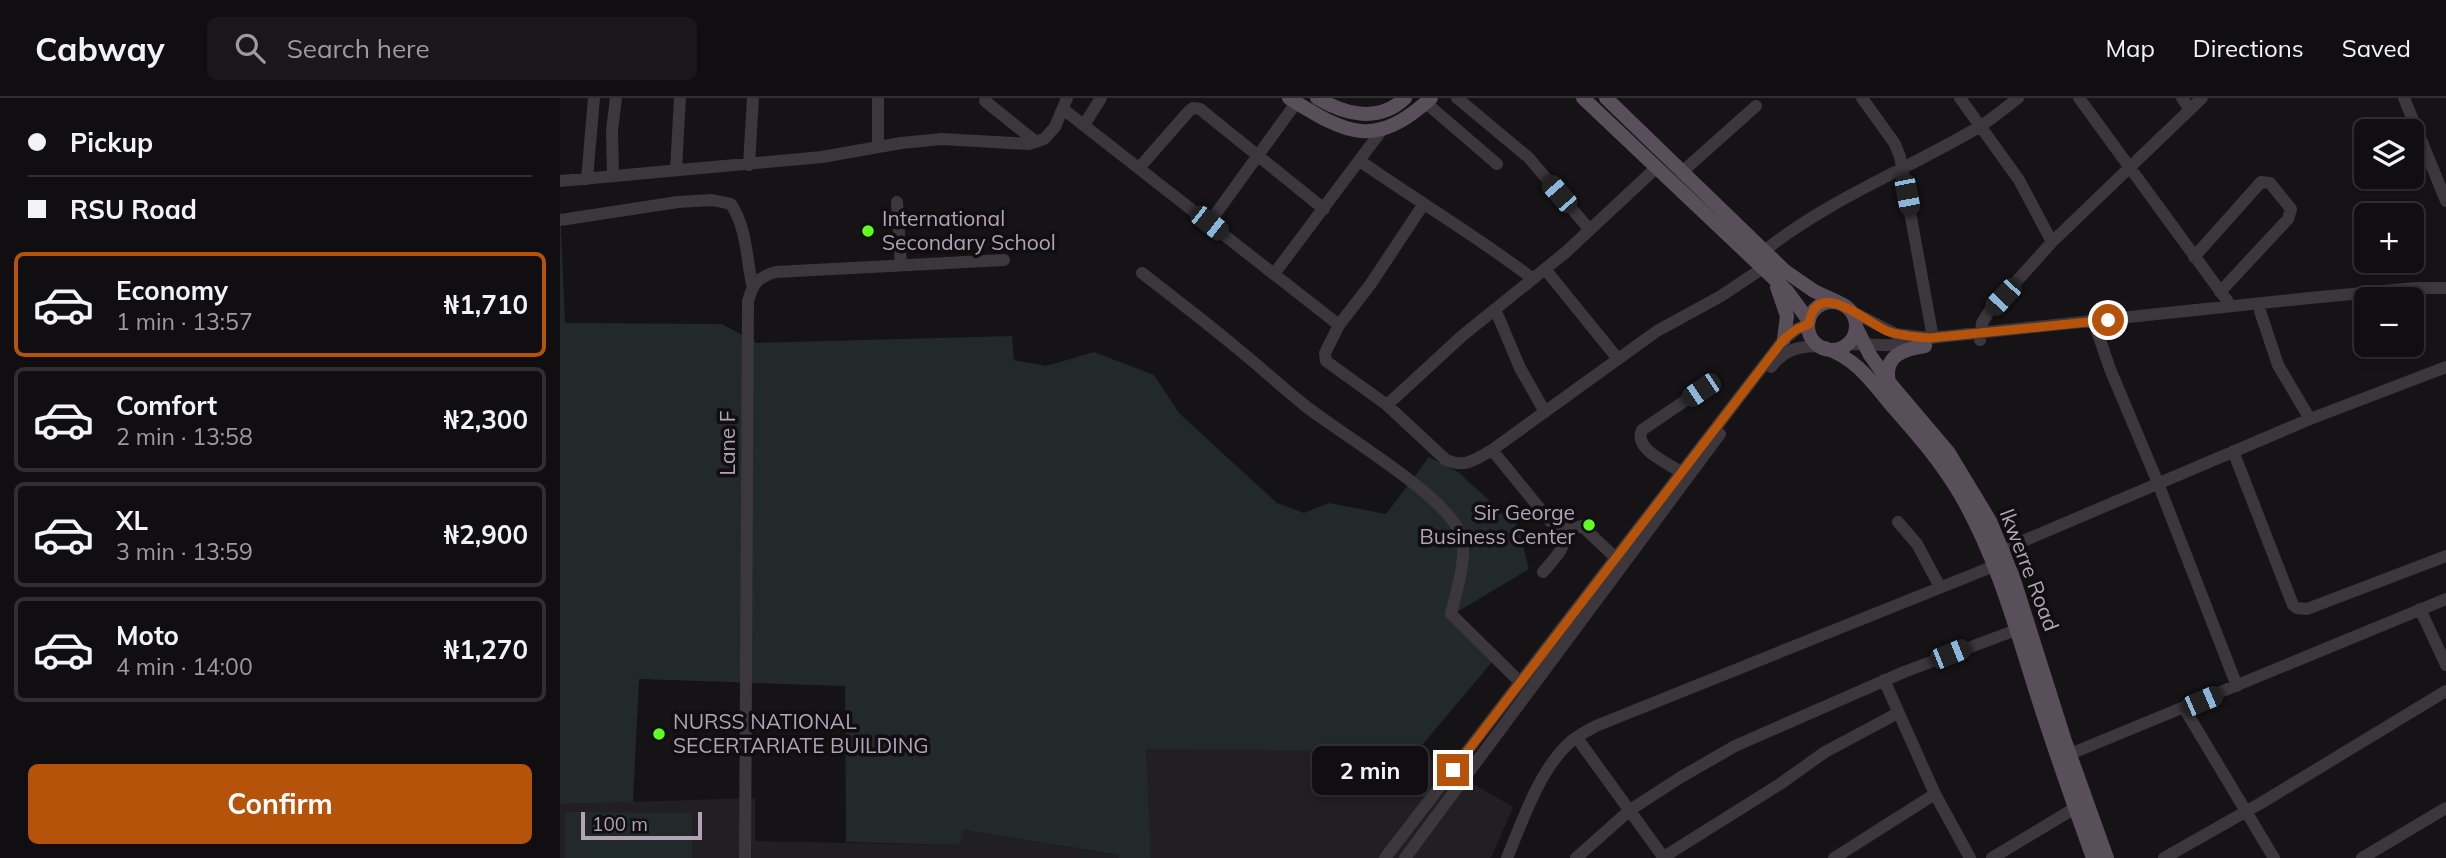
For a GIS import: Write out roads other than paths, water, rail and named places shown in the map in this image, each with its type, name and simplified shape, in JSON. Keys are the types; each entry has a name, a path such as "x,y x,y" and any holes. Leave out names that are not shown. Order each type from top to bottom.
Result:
{"main road":[{"path":"1317,98 1347,112 1367,115 1390,110 1405,98"},
{"path":"1583,98 1796,302 1809,322 1810,335 1823,347 1841,348 1847,344 1854,336 1856,327 1852,311 1801,283 1764,251 1606,98"},
{"path":"1292,100 1349,131 1366,132 1397,124 1428,101"},
{"path":"1766,271 1785,307 1787,324 1784,339"},
{"path":"1809,322 1816,308 1838,302"},
{"name":"Ikwerre Road","path":"1856,327 1889,382 1949,453 1977,497 2013,577 2107,858"},
{"path":"1889,382 1888,368 1894,356 1903,350 1929,342"},
{"name":"Ikwerre Road","path":"1823,347 1843,355 1858,366 1923,440 1960,495 1994,566 2094,858"}],"street":[{"path":"587,179 594,98"},
{"path":"613,176 612,130 616,98"},
{"path":"676,170 680,98"},
{"path":"749,164 753,98"},
{"path":"878,98 878,147"},
{"path":"1084,125 1101,98"},
{"path":"1457,98 1529,158 1589,229"},
{"path":"1861,98 1895,144 1902,168 1929,342"},
{"path":"1960,98 2019,180 2052,242"},
{"path":"1764,251 1784,234 1840,200 1981,126 2018,98"},
{"path":"2079,98 2231,306"},
{"path":"2182,98 2190,110"},
{"path":"1980,337 1982,323 1988,313 2052,242 2202,98"},
{"path":"2404,98 2446,201"},
{"path":"1209,223 1258,156 1292,100"},
{"path":"985,101 1036,142"},
{"path":"1428,101 1497,164"},
{"path":"560,181 822,157 942,139 1030,144 1044,139 1055,127 1065,103 1084,125 1339,325"},
{"path":"1682,172 1756,106"},
{"path":"1139,169 1193,108 1200,109 1324,209"},
{"path":"1274,274 1382,130"},
{"path":"1360,161 1423,205 1467,231 1532,279"},
{"path":"1387,405 1495,309 1545,269 1656,167"},
{"path":"2194,257 2261,183 2270,183 2291,209 2288,219 2220,292"},
{"name":"Lane F","path":"560,220 678,202 712,200 731,204 740,217 752,285 748,301 745,858"},
{"path":"897,202 901,265"},
{"path":"1423,205 1370,285 1339,325 1325,353 1326,361 1387,405 1446,460 1458,464 1469,463 1492,450 1657,331 1766,271"},
{"path":"752,285 763,275 776,272 1004,260"},
{"path":"1545,269 1618,359"},
{"path":"1142,273 1239,349 1304,405 1366,447 1435,502 1455,522 1462,536 1463,554 1451,614 1520,682"},
{"path":"1980,337 2231,306 2416,288 2446,288"},
{"path":"2424,297 2446,296"},
{"path":"1847,344 1929,342 2354,302"},
{"path":"1495,309 1520,368 1545,412"},
{"path":"1852,311 1896,334 1929,342"},
{"path":"2260,311 2278,365 2310,419"},
{"path":"1405,858 1681,472 1784,339 1809,322"},
{"path":"2096,328 2113,377 2158,483 2237,686"},
{"path":"1385,858 1520,682 1775,362 1781,355 1798,348 1823,347"},
{"path":"2002,550 2310,419 2446,367"},
{"path":"1681,472 1646,448 1639,435 1642,430 1701,390"},
{"path":"1492,450 1550,521 1567,529 1582,526 1619,560"},
{"path":"2233,451 2293,605 2297,608 2307,609 2446,556"},
{"path":"1898,522 1917,544 1940,587"},
{"path":"1543,572 1565,545 1567,529"},
{"path":"1507,858 1534,797 1555,759 1577,738 1607,721 1994,566"},
{"path":"2070,754 2446,599"},
{"path":"2420,609 2446,665"},
{"path":"1576,858 1630,810 1735,746 1884,680 2016,630"},
{"path":"1884,680 1935,794 1970,858"},
{"path":"2164,858 2446,691"},
{"path":"2184,708 2274,858"},
{"path":"1577,738 1663,858 1780,784 1825,752 1898,713"},
{"path":"1834,858 1935,794"},
{"path":"1992,858 2075,808"},
{"path":"2362,858 2446,808"}],"place":[{"name":"International Secondary School","path":"868,231"},
{"name":"Sir George Business Center","path":"1589,525"},
{"name":"NURSS NATIONAL SECERTARIATE BUILDING","path":"659,734"}]}
